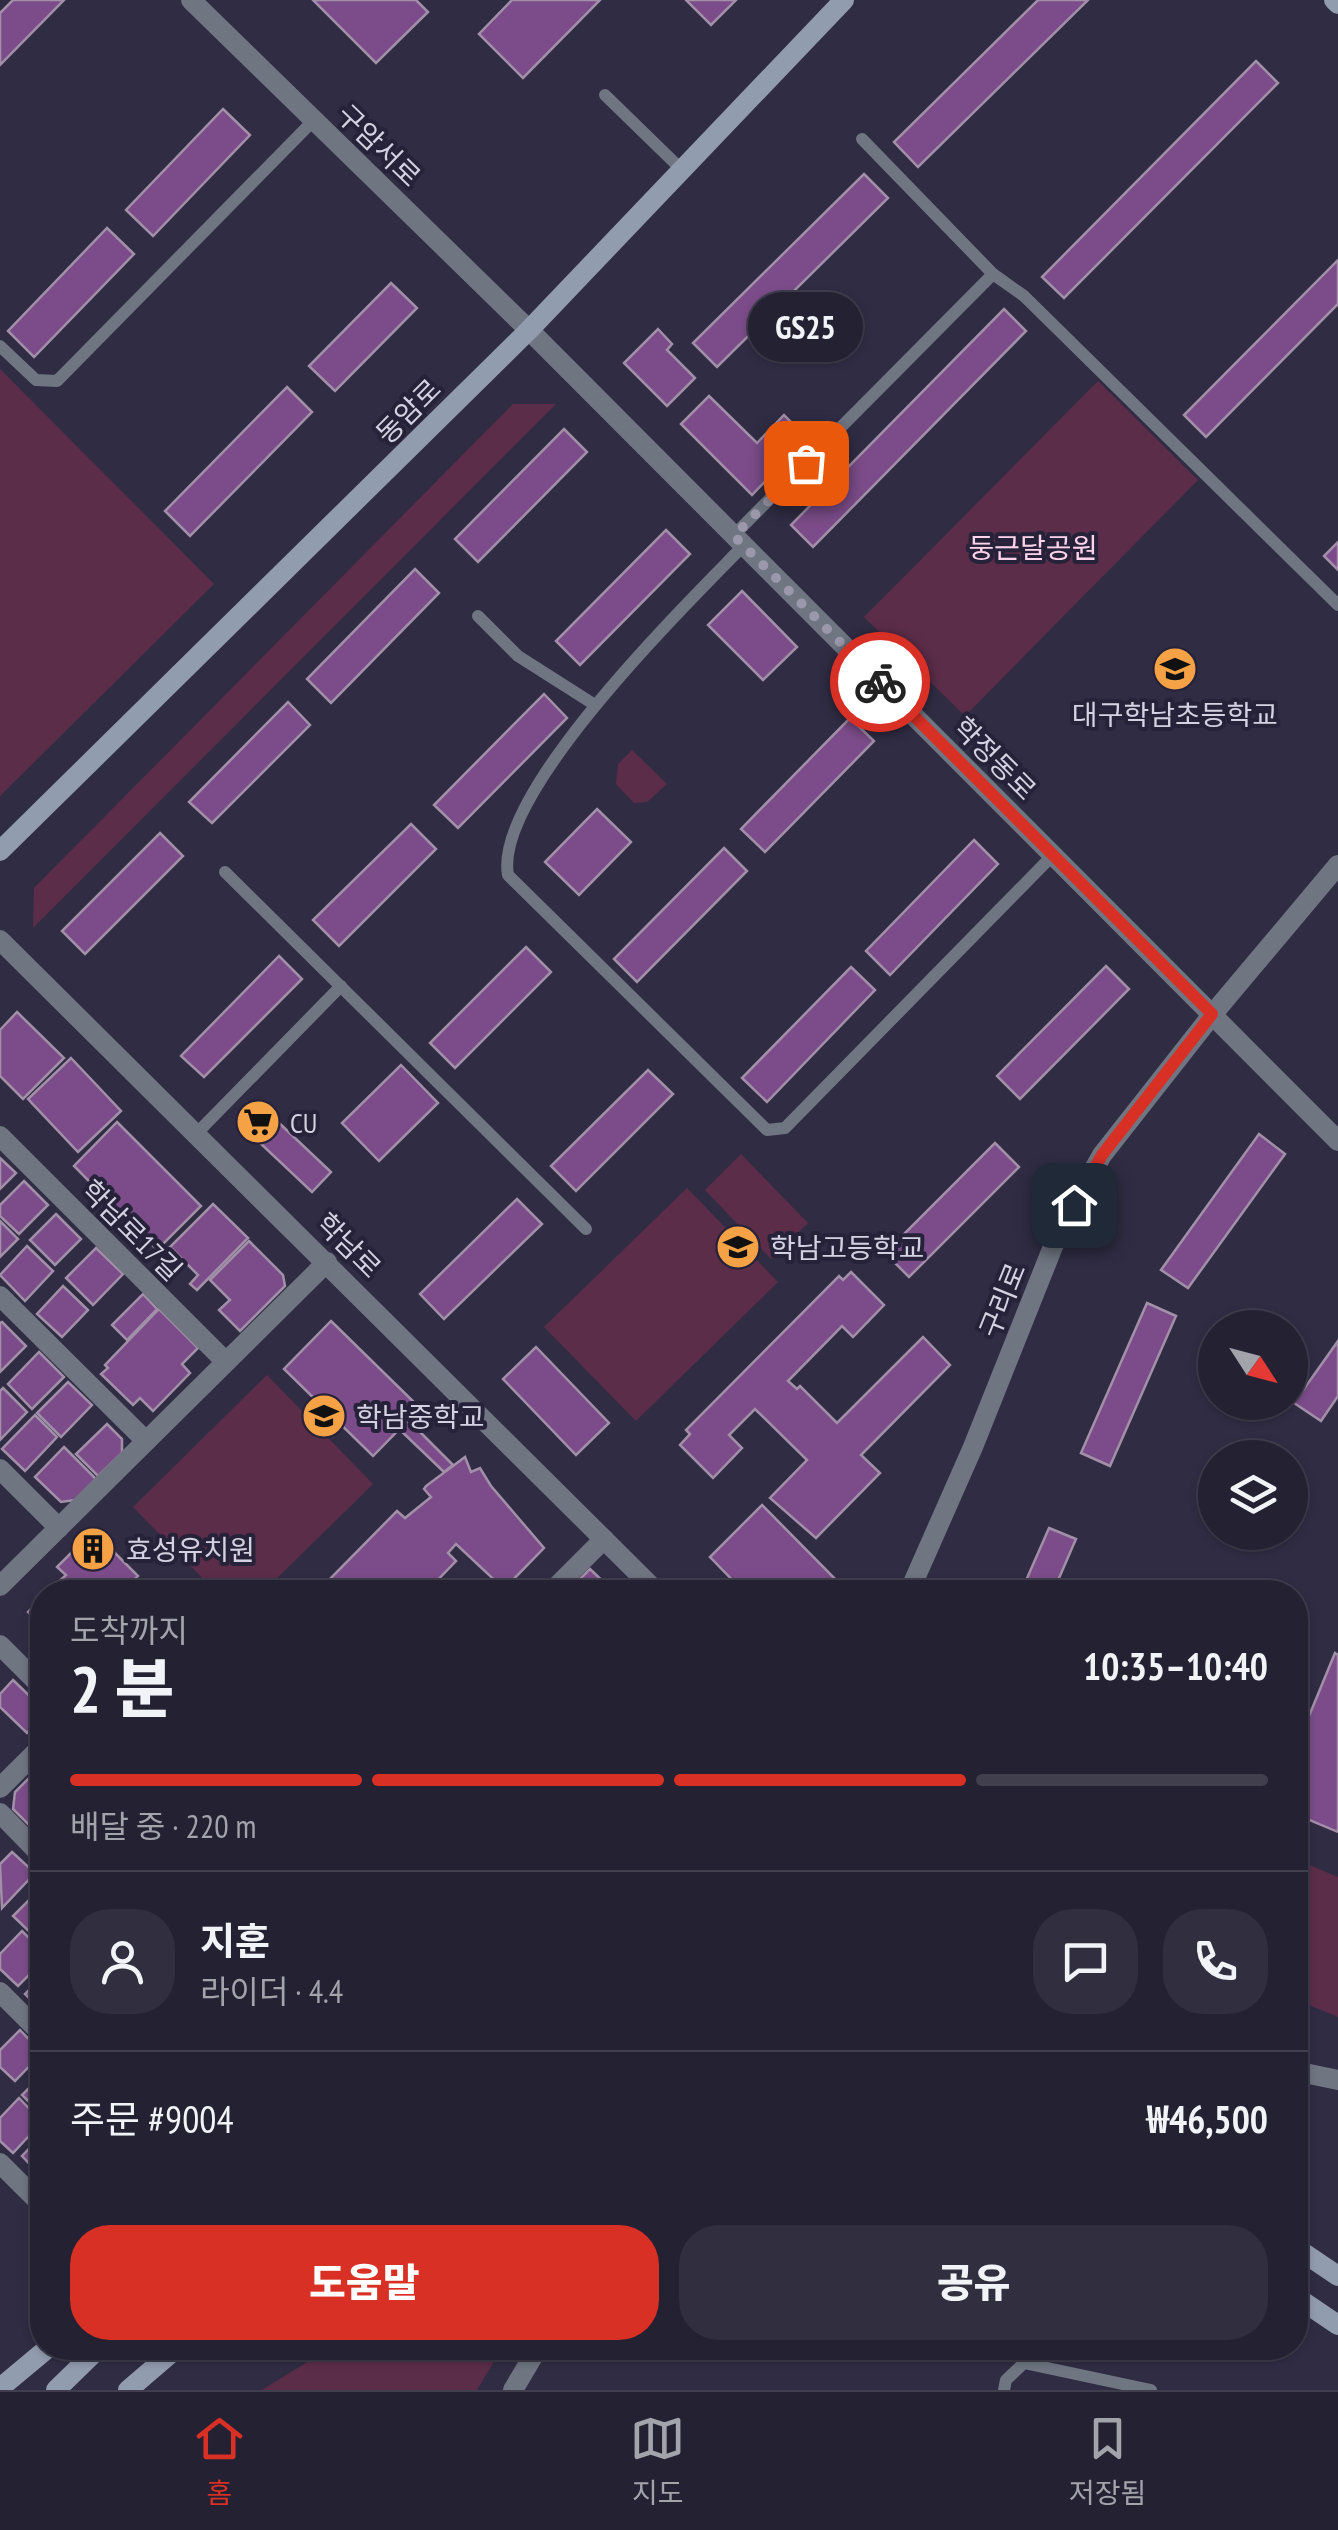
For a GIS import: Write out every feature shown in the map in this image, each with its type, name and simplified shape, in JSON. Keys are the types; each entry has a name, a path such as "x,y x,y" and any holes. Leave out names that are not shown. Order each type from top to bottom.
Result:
{"main road":[{"name":"동암로","path":"0,851 529,330 844,0"},
{"path":"1308,2256 1338,2276"},
{"path":"1308,2305 1338,2325"},
{"path":"0,2388 34,2360"},
{"path":"56,2390 87,2360"},
{"path":"128,2390 163,2360"}],"street":[{"name":"구암서로","path":"191,0 529,330"},
{"name":"학정동로","path":"529,330 1338,1141"},
{"name":"구리로","path":"914,1580 973,1447 1060,1230 1102,1155 1212,1014 1338,865"},
{"name":"학남로","path":"0,940 645,1580"},
{"name":"학남로17길","path":"0,1136 226,1362"},
{"path":"0,1586 327,1262"},
{"path":"0,1296 146,1441"},
{"path":"0,1469 59,1528"},
{"path":"563,1580 604,1540"},
{"path":"0,1645 30,1675"},
{"path":"0,1788 30,1758"},
{"path":"0,1813 30,1844"},
{"path":"0,1992 30,2022"},
{"path":"1308,2074 1338,2080"},
{"path":"0,2163 30,2193"},
{"path":"513,2390 531,2360"}],"lane":[{"path":"605,95 682,170"},
{"path":"0,346 36,380 56,380 314,120"},
{"path":"862,139 993,274 1024,296 1338,605"},
{"path":"993,274 739,540 621,672 533,794 505,859 508,875 767,1130 784,1128 1053,855"},
{"path":"478,616 518,656 594,705"},
{"path":"225,872 586,1229"},
{"path":"196,1133 341,986"},
{"path":"1004,2390 1006,2380 1024,2363 1152,2390"}],"green space":[{"path":"0,369 214,584 0,796"},
{"name":"둥근달공원","path":"1098,381 1198,480 965,716 864,617"},
{"path":"513,404 556,404 33,928 34,888"},
{"path":"632,750 667,784 647,802 634,803 616,784 618,764"},
{"path":"741,1154 808,1223 771,1259 705,1190"},
{"path":"687,1188 778,1282 636,1421 544,1327"},
{"path":"267,1375 373,1484 275,1580 204,1580 133,1507"},
{"path":"1308,1864 1338,1877 1338,2017 1308,2004"},
{"path":"311,2360 495,2360 477,2390 262,2390"}],"building":[{"path":"13,0 64,0 0,65 0,13"},
{"path":"313,0 416,0 428,12 376,63"},
{"path":"512,0 600,0 523,78 479,34"},
{"path":"686,0 736,0 711,25"},
{"path":"1038,0 1088,0 918,167 894,142"},
{"path":"1256,61 1278,83 1064,298 1042,277"},
{"path":"223,109 250,135 153,236 126,210"},
{"path":"864,174 888,198 717,367 693,343"},
{"path":"107,228 134,254 34,357 8,331"},
{"path":"1338,260 1338,304 1206,437 1184,415"},
{"path":"391,283 417,308 335,391 309,366"},
{"path":"1004,309 1026,331 813,547 791,525"},
{"path":"658,329 672,344 667,350 695,378 667,406 624,363"},
{"path":"287,387 312,412 190,536 165,511"},
{"path":"709,396 757,443 784,415 807,438 752,495 681,424"},
{"path":"564,429 587,452 478,562 455,539"},
{"path":"666,530 690,554 580,665 556,641"},
{"path":"1338,542 1338,570 1324,556"},
{"path":"415,569 439,593 331,703 307,679"},
{"path":"742,591 797,647 763,680 708,625"},
{"path":"544,694 567,718 458,828 434,805"},
{"path":"288,702 310,725 212,823 189,802"},
{"path":"850,718 874,741 765,852 741,829"},
{"path":"597,809 631,842 579,895 545,862"},
{"path":"411,824 436,849 339,946 313,920"},
{"path":"160,833 183,856 85,954 62,931"},
{"path":"974,840 998,864 890,975 866,951"},
{"path":"724,848 747,871 637,982 614,959"},
{"path":"526,947 551,972 455,1068 430,1043"},
{"path":"279,956 302,979 204,1077 181,1056"},
{"path":"1106,966 1129,989 1020,1099 997,1076"},
{"path":"851,967 875,990 767,1102 742,1078"},
{"path":"17,1012 64,1058 23,1099 0,1076 0,1030"},
{"path":"71,1058 121,1111 78,1152 28,1099"},
{"path":"401,1065 438,1103 379,1161 342,1123"},
{"path":"648,1070 673,1094 576,1191 551,1166"},
{"path":"259,1104 331,1172 312,1192 240,1124"},
{"path":"117,1122 201,1206 157,1250 74,1166"},
{"path":"1259,1134 1285,1154 1188,1288 1161,1270"},
{"path":"995,1143 1019,1167 909,1277 885,1253"},
{"path":"0,1158 16,1173 0,1189"},
{"path":"24,1181 48,1205 19,1234 0,1216 0,1205"},
{"path":"517,1199 542,1224 444,1319 420,1294"},
{"path":"213,1204 248,1238 197,1290 190,1284 198,1275 170,1247"},
{"path":"56,1214 81,1239 55,1265 30,1240"},
{"path":"0,1221 18,1239 0,1257"},
{"path":"249,1241 283,1275 285,1286 240,1331 219,1310 230,1300 210,1280"},
{"path":"27,1246 53,1271 25,1301 0,1275"},
{"path":"96,1248 123,1274 93,1305 66,1278"},
{"path":"851,1272 884,1305 853,1337 842,1326 788,1381 797,1389 800,1386 837,1423 923,1337 950,1365 861,1455 880,1473 816,1538 770,1498 807,1460 755,1409 729,1435 742,1448 713,1478 680,1445 690,1434 686,1430 839,1276 843,1280"},
{"path":"63,1286 88,1310 62,1337 37,1314"},
{"path":"143,1294 157,1309 127,1340 112,1325"},
{"path":"1147,1303 1176,1316 1110,1466 1081,1453"},
{"path":"159,1309 198,1348 182,1364 190,1373 153,1411 140,1398 133,1405 101,1374 108,1368 105,1365"},
{"path":"331,1321 420,1408 373,1456 284,1369"},
{"path":"0,1323 26,1346 0,1372"},
{"path":"1338,1341 1338,1396 1321,1421 1308,1412 1308,1383"},
{"path":"536,1347 609,1423 576,1455 503,1379"},
{"path":"39,1352 64,1377 32,1409 8,1384"},
{"path":"68,1382 92,1405 61,1437 37,1413"},
{"path":"3,1388 27,1412 0,1440 0,1391"},
{"path":"35,1415 57,1437 25,1471 2,1449"},
{"path":"408,1420 453,1465 444,1472 399,1429"},
{"path":"107,1424 122,1439 122,1453 98,1476 76,1454"},
{"path":"64,1447 96,1479 75,1500 61,1502 35,1477"},
{"path":"465,1457 471,1472 480,1468 544,1548 513,1580 494,1580 456,1544 448,1553 456,1561 438,1580 329,1580 397,1511 405,1518 431,1497 424,1489"},
{"path":"762,1505 836,1580 732,1580 710,1557"},
{"path":"1049,1528 1076,1539 1058,1580 1026,1580"},
{"name":"효성유치원","path":"93,1531 138,1576 134,1580 61,1580 66,1575 57,1567"},
{"path":"590,1569 601,1580 579,1580"},
{"path":"1335,1653 1338,1832 1308,1819 1308,1718"},
{"path":"13,1680 30,1696 27,1733 0,1707 0,1694"},
{"path":"30,1777 30,1826 13,1809 15,1792"},
{"path":"12,1852 30,1868 30,1878 2,1908 0,1864"},
{"path":"30,1899 30,1932 13,1916"},
{"path":"22,1931 30,1939 30,1974 18,1986 0,1969 0,1954"},
{"path":"20,2030 30,2040 30,2065 15,2081 0,2067 0,2050"},
{"path":"30,2087 30,2103 22,2095"},
{"path":"19,2098 30,2109 30,2135 13,2153 0,2141 0,2118"},
{"path":"30,2148 30,2164 22,2156"}],"way so far":[{"path":"806,463 734,536 880,682"}],"place":[{"name":"GS25","path":"806,463"},
{"name":"대구학남초등학교","path":"1175,669"},
{"name":"CU","path":"258,1122"},
{"name":"학남고등학교","path":"738,1247"},
{"name":"학남중학교","path":"324,1416"},
{"name":"효성유치원","path":"93,1549"}],"route":[{"path":"880,682 1212,1014 1102,1155 1074,1205"}]}
